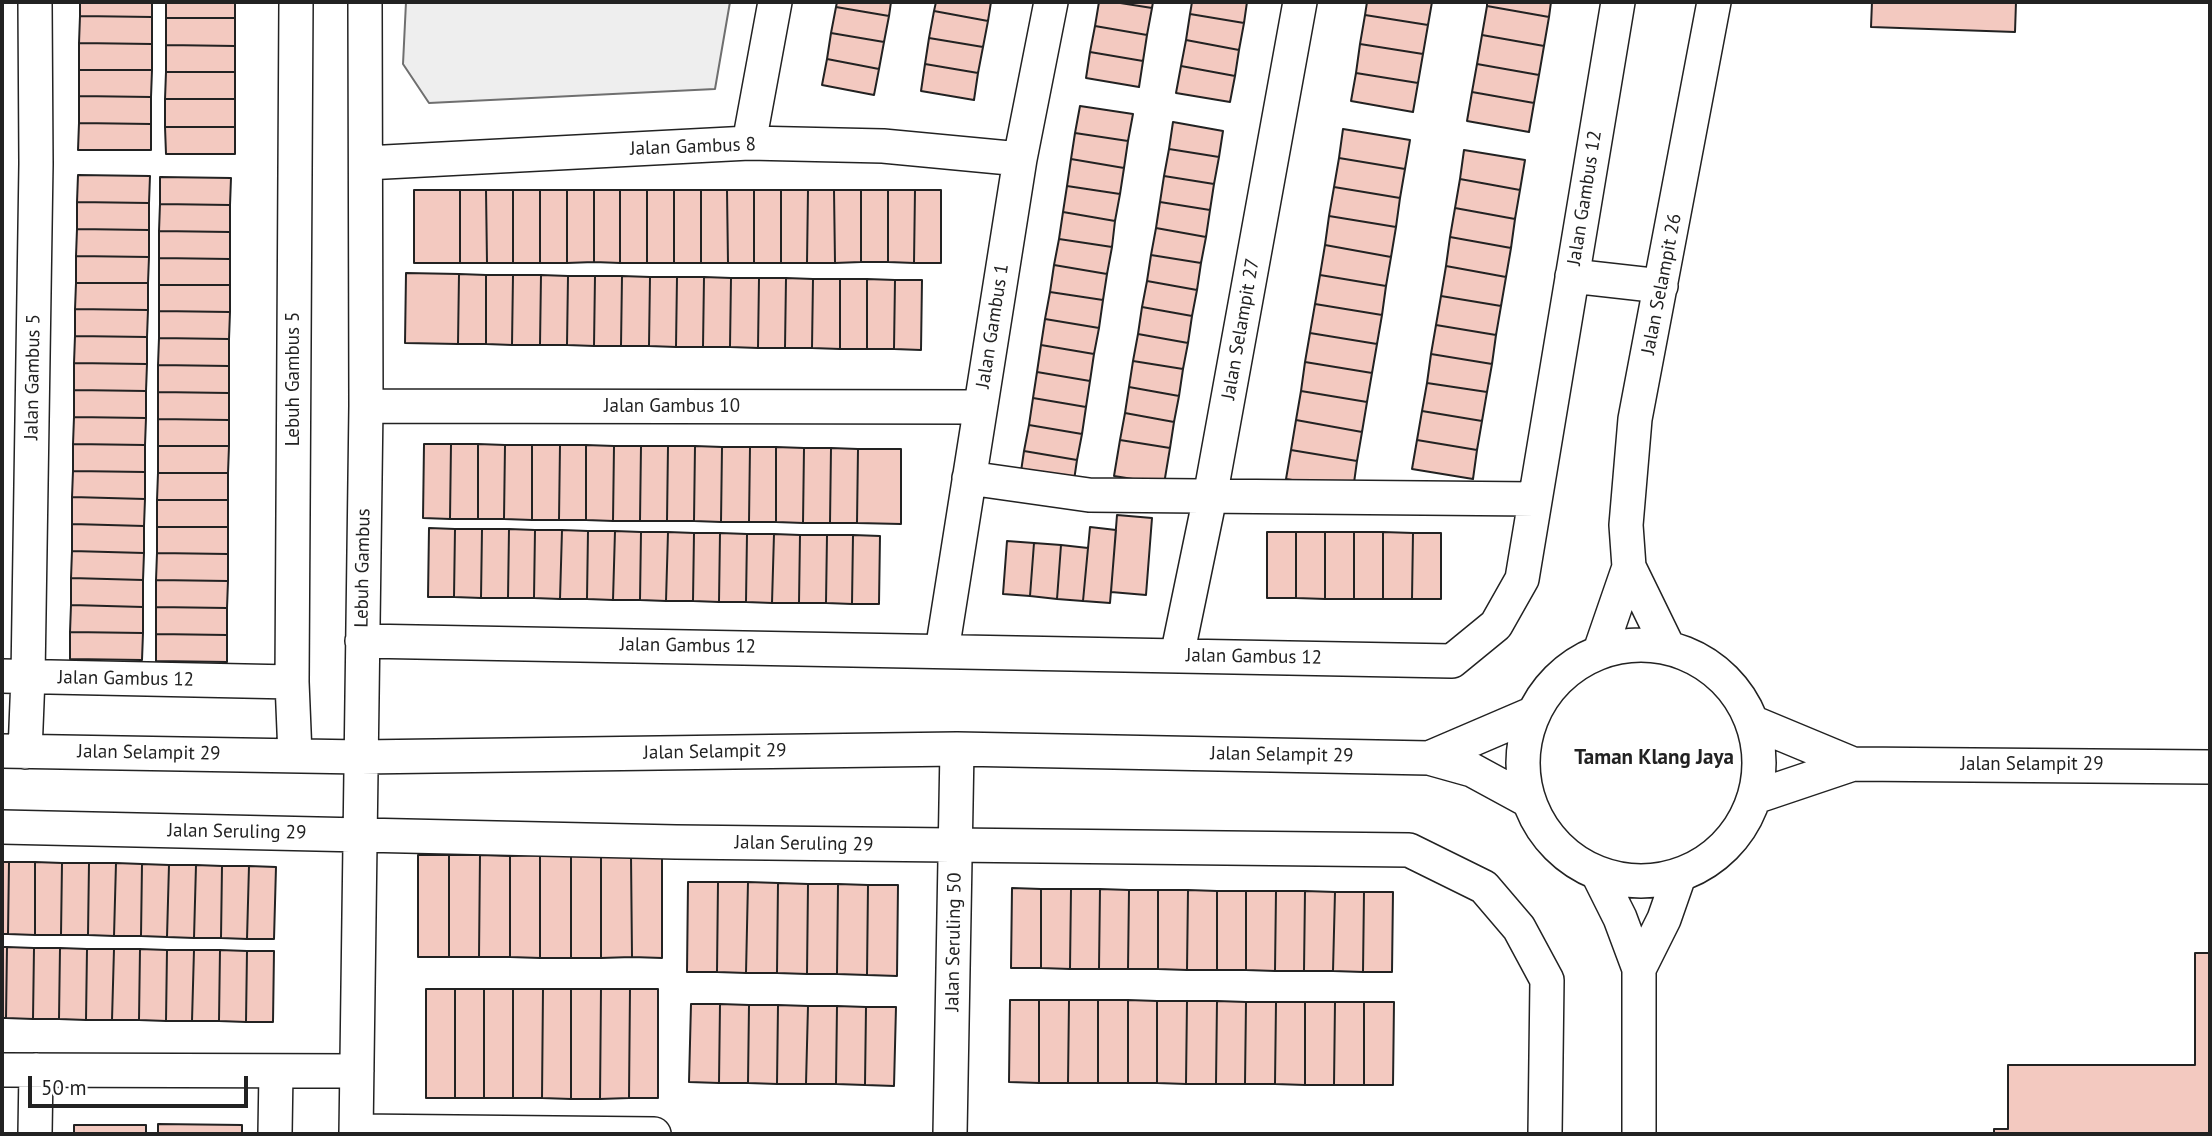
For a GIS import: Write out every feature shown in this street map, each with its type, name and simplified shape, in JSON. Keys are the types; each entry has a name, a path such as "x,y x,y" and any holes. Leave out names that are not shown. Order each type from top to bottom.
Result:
{"street":[{"name":"Jalan Gambus 5","path":"13,751 36,164 35,2"},
{"name":"Lebuh Gambus 5","path":"295,755 292,682 296,2"},
{"name":"Lebuh Gambus","path":"356,1133 366,407 365,2"},
{"path":"749,143 775,2"},
{"name":"Jalan Gambus 1","path":"942,651 1020,159 1051,2"},
{"name":"Jalan Selampit 27","path":"1177,656 1210,497 1300,2"},
{"name":"Jalan Gambus 12","path":"362,641 1452,661 1496,625 1522,579 1618,2"},
{"name":"Jalan Selampit 26","path":"1668,647 1629,567 1626,525 1635,419 1714,2"},
{"name":"Jalan Gambus 8","path":"366,163 749,143 883,146 1020,159"},
{"path":"1572,276 1661,286"},
{"name":"Jalan Gambus 10","path":"366,407 979,407"},
{"path":"969,478 1090,495 1535,499"},
{"name":"Jalan Selampit 26","path":"1600,651 1629,567"},
{"path":"1633,644 1668,647 1695,657 1719,673 1738,696 1752,722 1759,759 1755,797 1738,831 1712,858 1679,876 1652,882 1625,881 1598,874 1568,857 1560,849 1545,832 1529,801 1523,772 1524,741 1534,713 1550,687 1573,665 1600,651 1633,644"},
{"name":"Jalan Gambus 12","path":"15,676 292,682"},
{"name":"Jalan Selampit 29","path":"1429,758 1534,713"},
{"name":"Jalan Selampit 29","path":"1752,722 1853,764"},
{"name":"Jalan Selampit 29","path":"13,751 361,757 957,749 1429,758 1472,770 1529,801"},
{"name":"Jalan Seruling 50","path":"950,1134 957,749"},
{"name":"Jalan Selampit 29","path":"1755,797 1853,764 2210,766"},
{"name":"Jalan Seruling 29","path":"2,827 956,846 1409,850 1484,887 1519,928 1547,980 1545,1134"},
{"path":"1598,874 1620,918 1639,969 1639,1134"},
{"path":"1639,969 1664,919 1679,876"},
{"path":"2,1070 357,1071"},
{"path":"35,1134 36,1070"},
{"path":"275,1134 276,1071"},
{"path":"356,1133 654,1134"}],"shaded area":[{"path":"406,2 730,2 715,89 429,103 403,64"}],"building":[{"path":"80,2 152,2 152,17 80,16"},
{"path":"166,2 235,2 235,18 166,18"},
{"path":"837,2 891,2 889,16 836,7"},
{"path":"936,2 991,2 988,21 934,11"},
{"path":"1099,2 1152,8 1147,35 1095,26"},
{"path":"1114,2 1153,2 1152,8"},
{"path":"1192,2 1247,2 1244,23 1190,14"},
{"path":"1367,2 1432,2 1428,25 1365,15"},
{"path":"1487,2 1551,2 1549,17 1487,6"},
{"path":"1872,2 2016,2 2015,32 1871,27"},
{"path":"1487,6 1549,17 1544,46 1482,35"},
{"path":"836,7 889,16 884,42 831,33"},
{"path":"934,11 988,21 983,47 929,38"},
{"path":"1190,14 1244,23 1239,50 1186,40"},
{"path":"1365,15 1428,25 1423,54 1360,44"},
{"path":"80,16 152,17 152,44 79,43"},
{"path":"166,18 235,18 235,46 166,45"},
{"path":"1095,26 1147,35 1143,61 1090,52"},
{"path":"831,33 884,42 879,69 827,59"},
{"path":"1482,35 1544,46 1539,75 1477,64"},
{"path":"929,38 983,47 978,73 925,64"},
{"path":"1186,40 1239,50 1235,76 1181,66"},
{"path":"79,43 152,44 152,70 79,70"},
{"path":"1360,44 1423,54 1418,83 1356,73"},
{"path":"166,45 235,46 235,72 166,72"},
{"path":"1090,52 1143,61 1139,87 1086,78"},
{"path":"827,59 879,69 874,95 822,85"},
{"path":"925,64 978,73 974,100 921,91"},
{"path":"1477,64 1539,75 1534,103 1472,92"},
{"path":"1181,66 1235,76 1230,102 1176,93"},
{"path":"79,70 152,70 151,97 79,96"},
{"path":"166,72 235,72 235,99 165,99"},
{"path":"1356,73 1418,83 1413,112 1351,101"},
{"path":"1472,92 1534,103 1529,132 1467,121"},
{"path":"79,96 151,97 151,124 79,123"},
{"path":"165,99 235,99 235,127 165,127"},
{"path":"1080,106 1133,114 1128,141 1075,133"},
{"path":"1173,122 1223,131 1219,157 1169,149"},
{"path":"79,123 151,124 151,150 78,150"},
{"path":"165,127 235,127 235,154 166,154"},
{"path":"1343,129 1410,140 1405,169 1339,158"},
{"path":"1075,133 1128,141 1124,168 1071,159"},
{"path":"1169,149 1219,157 1214,184 1164,176"},
{"path":"1464,150 1525,160 1520,190 1460,179"},
{"path":"1339,158 1405,169 1400,198 1334,187"},
{"path":"1071,159 1124,168 1120,194 1067,186"},
{"path":"78,175 150,176 149,203 77,202"},
{"path":"1164,176 1214,184 1210,210 1160,202"},
{"path":"160,177 231,178 230,205 160,204"},
{"path":"1460,179 1520,190 1515,219 1455,208"},
{"path":"1067,186 1120,194 1115,221 1063,212"},
{"path":"1334,187 1400,198 1396,227 1329,216"},
{"path":"414,190 460,190 460,263 414,263"},
{"path":"460,190 486,190 487,263 460,263"},
{"path":"486,190 513,190 513,263 487,263"},
{"path":"513,190 540,190 540,263 513,263"},
{"path":"540,190 567,190 567,263 540,263"},
{"path":"567,190 594,190 594,262 567,263"},
{"path":"594,190 620,190 620,263 594,262"},
{"path":"620,190 647,190 647,263 620,263"},
{"path":"647,190 674,190 674,263 647,263"},
{"path":"674,190 701,190 701,263 674,263"},
{"path":"701,190 727,190 728,263 701,263"},
{"path":"727,190 754,190 754,263 728,263"},
{"path":"754,190 781,190 781,263 754,263"},
{"path":"781,190 808,190 807,263 781,263"},
{"path":"808,190 834,190 835,263 807,263"},
{"path":"834,190 861,190 861,262 835,263"},
{"path":"861,190 888,190 888,262 861,262"},
{"path":"888,190 915,190 914,263 888,262"},
{"path":"915,190 941,190 941,263 914,263"},
{"path":"77,202 149,203 149,230 77,229"},
{"path":"1160,202 1210,210 1206,237 1156,228"},
{"path":"160,204 230,205 230,232 159,231"},
{"path":"1455,208 1515,219 1511,248 1450,237"},
{"path":"1063,212 1115,221 1112,247 1059,239"},
{"path":"1329,216 1396,227 1391,257 1325,245"},
{"path":"1156,228 1206,237 1201,263 1151,255"},
{"path":"77,229 149,230 149,257 76,256"},
{"path":"159,231 230,232 230,259 159,258"},
{"path":"1450,237 1511,248 1506,277 1446,266"},
{"path":"1059,239 1112,247 1107,274 1054,265"},
{"path":"1325,245 1391,257 1386,286 1320,275"},
{"path":"1151,255 1201,263 1197,290 1147,281"},
{"path":"76,256 149,257 148,283 76,283"},
{"path":"159,258 230,259 230,285 159,285"},
{"path":"1054,265 1107,274 1103,300 1050,292"},
{"path":"1446,266 1506,277 1501,306 1441,296"},
{"path":"406,273 459,274 458,344 405,343"},
{"path":"459,274 486,275 486,344 458,344"},
{"path":"486,275 513,275 512,345 486,344"},
{"path":"513,275 541,275 540,345 512,345"},
{"path":"541,275 568,276 567,345 540,345"},
{"path":"1320,275 1386,286 1382,315 1315,304"},
{"path":"568,276 595,276 594,346 567,345"},
{"path":"595,276 622,276 621,346 594,346"},
{"path":"622,276 650,277 649,346 621,346"},
{"path":"650,277 677,277 676,347 649,346"},
{"path":"677,277 704,277 703,347 676,347"},
{"path":"704,277 731,278 730,347 703,347"},
{"path":"731,278 759,278 758,348 730,347"},
{"path":"759,278 786,278 785,348 758,348"},
{"path":"786,278 813,279 812,348 785,348"},
{"path":"813,279 840,279 840,349 812,348"},
{"path":"840,279 867,279 867,349 840,349"},
{"path":"867,279 895,280 894,349 867,349"},
{"path":"895,280 922,280 921,350 894,349"},
{"path":"1147,281 1197,290 1192,316 1142,307"},
{"path":"76,283 148,283 148,310 75,309"},
{"path":"159,285 230,285 230,312 159,311"},
{"path":"1050,292 1103,300 1099,328 1045,319"},
{"path":"1441,296 1501,306 1496,335 1436,325"},
{"path":"1315,304 1382,315 1377,344 1310,333"},
{"path":"1142,307 1192,316 1188,343 1138,334"},
{"path":"75,309 148,310 147,337 75,336"},
{"path":"159,311 230,312 229,339 159,338"},
{"path":"1045,319 1099,328 1094,354 1041,345"},
{"path":"1436,325 1496,335 1492,364 1431,354"},
{"path":"1310,333 1377,344 1372,373 1305,362"},
{"path":"1138,334 1188,343 1183,369 1133,361"},
{"path":"75,336 147,337 147,364 74,363"},
{"path":"159,338 229,339 229,366 158,365"},
{"path":"1041,345 1094,354 1090,381 1037,372"},
{"path":"1431,354 1492,364 1487,392 1427,383"},
{"path":"1133,361 1183,369 1179,396 1129,387"},
{"path":"1305,362 1372,373 1367,402 1301,391"},
{"path":"74,363 147,364 146,391 74,390"},
{"path":"158,365 229,366 229,393 158,392"},
{"path":"1037,372 1090,381 1086,407 1033,398"},
{"path":"1427,383 1487,392 1482,421 1422,411"},
{"path":"1129,387 1179,396 1174,422 1125,413"},
{"path":"74,390 146,391 146,418 74,417"},
{"path":"1301,391 1367,402 1362,432 1296,420"},
{"path":"158,392 229,393 229,420 158,419"},
{"path":"1033,398 1086,407 1082,434 1029,425"},
{"path":"1422,411 1482,421 1477,450 1417,440"},
{"path":"1125,413 1174,422 1170,448 1120,440"},
{"path":"74,417 146,418 145,445 73,444"},
{"path":"158,419 229,420 229,446 158,446"},
{"path":"1296,420 1362,432 1357,461 1291,450"},
{"path":"1029,425 1082,434 1077,460 1024,451"},
{"path":"1120,440 1170,448 1164,484 1114,476"},
{"path":"1417,440 1477,450 1473,479 1412,469"},
{"path":"73,444 145,445 145,472 73,471"},
{"path":"424,444 451,444 450,519 423,518"},
{"path":"451,444 478,444 478,519 450,519"},
{"path":"478,444 505,445 504,519 478,519"},
{"path":"505,445 532,445 532,520 504,519"},
{"path":"532,445 560,445 559,520 532,520"},
{"path":"560,445 586,445 586,520 559,520"},
{"path":"586,445 614,446 613,521 586,520"},
{"path":"158,446 229,446 228,473 158,473"},
{"path":"614,446 641,446 640,521 613,521"},
{"path":"641,446 668,446 667,521 640,521"},
{"path":"668,446 695,446 694,521 667,521"},
{"path":"695,446 722,447 721,522 694,521"},
{"path":"722,447 750,447 749,522 721,522"},
{"path":"750,447 776,447 776,522 749,522"},
{"path":"776,447 804,448 803,523 776,522"},
{"path":"804,448 831,448 830,523 803,523"},
{"path":"831,448 858,449 857,523 830,523"},
{"path":"858,449 901,449 901,524 857,523"},
{"path":"1291,450 1357,461 1353,490 1286,479"},
{"path":"1024,451 1077,460 1073,487 1020,478"},
{"path":"73,471 145,472 145,499 72,497"},
{"path":"158,473 228,473 228,500 157,500"},
{"path":"72,497 145,499 144,526 72,524"},
{"path":"157,500 228,500 228,527 157,527"},
{"path":"1117,515 1152,518 1146,595 1111,592"},
{"path":"72,524 144,526 144,553 72,551"},
{"path":"157,527 228,527 228,554 157,553"},
{"path":"1090,527 1116,530 1110,603 1083,601"},
{"path":"429,528 455,529 454,597 428,597"},
{"path":"455,529 482,529 481,598 454,597"},
{"path":"482,529 509,529 508,598 481,598"},
{"path":"509,529 535,530 534,598 508,598"},
{"path":"535,530 562,530 560,599 534,598"},
{"path":"562,530 588,531 587,599 560,599"},
{"path":"588,531 615,531 613,600 587,599"},
{"path":"615,531 641,532 640,600 613,600"},
{"path":"641,532 668,532 666,601 640,600"},
{"path":"668,532 694,533 693,601 666,601"},
{"path":"1267,532 1296,532 1296,598 1267,598"},
{"path":"1296,532 1325,532 1325,599 1296,598"},
{"path":"1325,532 1354,532 1354,599 1325,599"},
{"path":"1354,532 1383,532 1383,599 1354,599"},
{"path":"1383,532 1413,533 1412,599 1383,599"},
{"path":"694,533 720,533 719,602 693,601"},
{"path":"720,533 747,534 746,602 719,602"},
{"path":"1413,533 1441,533 1441,599 1412,599"},
{"path":"747,534 774,534 772,603 746,602"},
{"path":"774,534 800,535 799,603 772,603"},
{"path":"800,535 827,535 826,603 799,603"},
{"path":"827,535 853,535 852,604 826,603"},
{"path":"853,535 880,536 879,604 852,604"},
{"path":"1007,541 1034,543 1030,596 1003,594"},
{"path":"1034,543 1061,545 1057,599 1030,596"},
{"path":"1061,545 1088,548 1083,601 1057,599"},
{"path":"72,551 144,553 143,580 71,578"},
{"path":"157,553 228,554 228,581 156,580"},
{"path":"71,578 143,580 143,607 71,605"},
{"path":"156,580 228,581 227,608 156,607"},
{"path":"71,605 143,607 143,633 70,632"},
{"path":"156,607 227,608 227,635 156,634"},
{"path":"70,632 143,633 142,660 70,659"},
{"path":"156,634 227,635 227,662 156,661"},
{"path":"418,855 449,855 449,957 418,957"},
{"path":"449,855 480,855 479,957 449,957"},
{"path":"480,855 510,856 510,957 479,957"},
{"path":"540,855 540,958 510,957 510,856"},
{"path":"540,855 571,855 571,958 540,958"},
{"path":"571,855 601,855 601,958 571,958"},
{"path":"601,855 631,856 632,957 601,958"},
{"path":"631,856 662,856 662,958 632,957"},
{"path":"2,862 9,862 8,934 2,934"},
{"path":"9,862 35,862 35,935 8,934"},
{"path":"35,862 62,863 61,935 35,935"},
{"path":"62,863 89,863 88,935 61,935"},
{"path":"89,863 116,863 114,936 88,935"},
{"path":"116,863 142,864 141,936 114,936"},
{"path":"142,864 169,865 167,937 141,936"},
{"path":"169,865 196,865 194,938 167,937"},
{"path":"196,865 222,866 221,938 194,938"},
{"path":"222,866 249,866 247,939 221,938"},
{"path":"249,866 276,867 274,939 247,939"},
{"path":"688,882 718,882 717,972 687,972"},
{"path":"718,882 748,882 746,973 717,972"},
{"path":"748,882 778,883 777,973 746,973"},
{"path":"778,883 808,884 807,974 777,973"},
{"path":"808,884 838,884 837,974 807,974"},
{"path":"838,884 868,885 867,975 837,974"},
{"path":"868,885 898,885 897,976 867,975"},
{"path":"1012,888 1041,889 1041,968 1011,968"},
{"path":"1041,889 1071,889 1070,969 1041,968"},
{"path":"1071,889 1100,889 1099,969 1070,969"},
{"path":"1100,889 1129,890 1128,969 1099,969"},
{"path":"1129,890 1158,890 1158,969 1128,969"},
{"path":"1158,890 1188,890 1187,970 1158,969"},
{"path":"1188,890 1217,891 1217,970 1187,970"},
{"path":"1217,891 1246,891 1246,970 1217,970"},
{"path":"1246,891 1276,891 1275,971 1246,970"},
{"path":"1276,891 1305,891 1304,971 1275,971"},
{"path":"1305,891 1335,892 1333,971 1304,971"},
{"path":"1335,892 1364,892 1363,972 1333,971"},
{"path":"1364,892 1393,892 1392,972 1363,972"},
{"path":"2,947 7,947 6,1018 2,1018"},
{"path":"7,947 34,948 33,1019 6,1018"},
{"path":"34,948 60,948 59,1019 33,1019"},
{"path":"60,948 87,949 86,1020 59,1019"},
{"path":"87,949 114,949 112,1020 86,1020"},
{"path":"114,949 140,949 139,1020 112,1020"},
{"path":"140,949 167,950 166,1021 139,1020"},
{"path":"167,950 194,950 192,1021 166,1021"},
{"path":"194,950 220,950 219,1021 192,1021"},
{"path":"220,950 247,951 246,1022 219,1021"},
{"path":"247,951 274,951 273,1022 246,1022"},
{"path":"2195,953 2210,953 2210,1134 1994,1134 1994,1129 2008,1129 2008,1065 2195,1065"},
{"path":"426,989 455,989 455,1098 426,1098"},
{"path":"455,989 484,989 484,1098 455,1098"},
{"path":"484,989 513,989 513,1098 484,1098"},
{"path":"513,989 543,989 542,1098 513,1098"},
{"path":"543,989 571,989 571,1099 542,1098"},
{"path":"571,989 601,989 600,1099 571,1099"},
{"path":"601,989 630,989 629,1098 600,1099"},
{"path":"630,989 658,989 658,1098 629,1098"},
{"path":"1010,1000 1039,1000 1039,1083 1009,1082"},
{"path":"1039,1000 1069,1000 1068,1083 1039,1083"},
{"path":"1069,1000 1098,1000 1098,1083 1068,1083"},
{"path":"1098,1000 1128,1000 1128,1083 1098,1083"},
{"path":"1128,1000 1157,1001 1157,1083 1128,1083"},
{"path":"1157,1001 1187,1001 1186,1084 1157,1083"},
{"path":"1187,1001 1217,1001 1216,1084 1186,1084"},
{"path":"1217,1001 1246,1002 1245,1084 1216,1084"},
{"path":"1246,1002 1276,1002 1275,1084 1245,1084"},
{"path":"1276,1002 1305,1002 1305,1085 1275,1084"},
{"path":"1305,1002 1335,1002 1334,1085 1305,1085"},
{"path":"1335,1002 1364,1002 1364,1085 1334,1085"},
{"path":"1364,1002 1394,1002 1393,1085 1364,1085"},
{"path":"691,1004 720,1004 719,1083 689,1082"},
{"path":"720,1004 749,1005 748,1083 719,1083"},
{"path":"749,1005 778,1005 777,1084 748,1083"},
{"path":"778,1005 808,1006 806,1084 777,1084"},
{"path":"808,1006 837,1006 836,1084 806,1084"},
{"path":"837,1006 866,1007 865,1085 836,1084"},
{"path":"866,1007 896,1007 894,1086 865,1085"},
{"path":"158,1124 242,1125 242,1134 158,1134"},
{"path":"74,1125 146,1125 146,1134 74,1134"}],"district":[{"name":"Taman Klang Jaya","path":"1654,758"}]}
